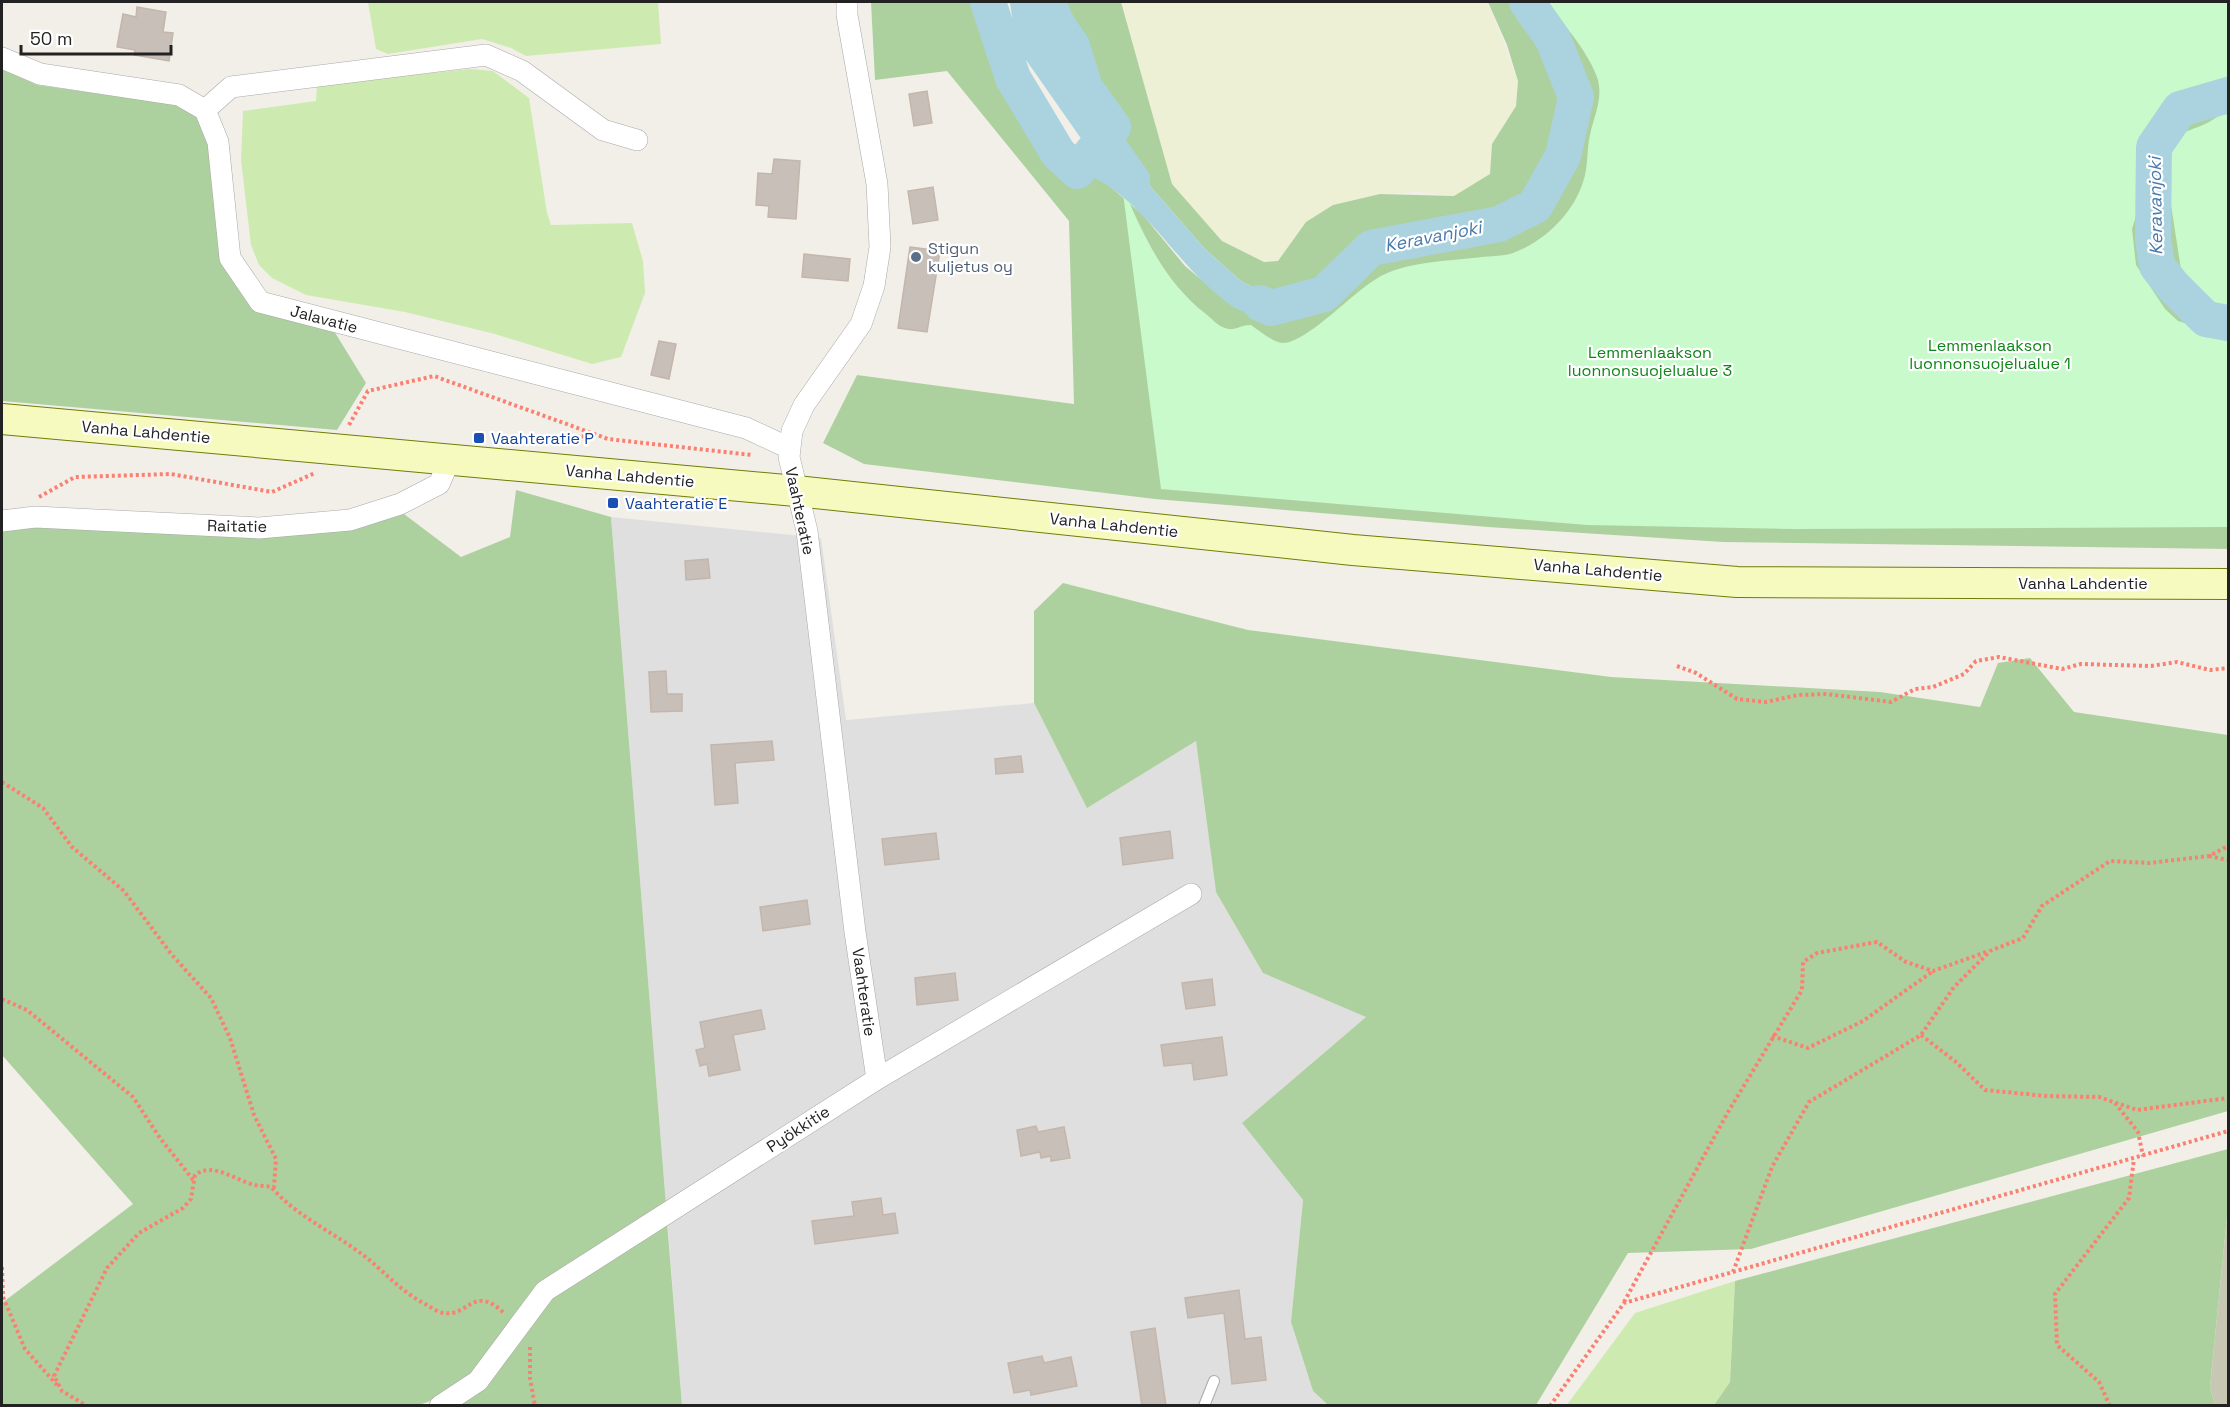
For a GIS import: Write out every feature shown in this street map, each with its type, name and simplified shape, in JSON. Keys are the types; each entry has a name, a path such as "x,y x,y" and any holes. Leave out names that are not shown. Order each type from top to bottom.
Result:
{"main road":[{"name":"Vanha Lahdentie","path":"2,420 450,459 792,469 1353,550 1737,582 2229,584"}],"street":[{"name":"Vaahteratie","path":"847,2 847,15 877,184 880,247 874,286 861,324 804,405 792,431 792,469 807,531 855,932 877,1079"},
{"path":"2,58 40,74 179,94 205,110 231,87 486,56 522,70 603,130 638,140"},
{"name":"Jalavatie","path":"205,110 218,142 230,258 260,302 746,428 792,469"},
{"name":"Raitatie","path":"2,521 35,517 259,528 350,520 400,504 439,484 450,459"},
{"name":"Pyökkitie","path":"440,1406 478,1381 545,1291 877,1079 1191,894"}],"lane":[{"path":"1204,1406 1214,1381"}],"path":[{"path":"349,425 368,391 434,376 608,439 758,455 792,469"},
{"path":"532,441 598,435"},
{"path":"33,500 75,477 171,474 272,492 324,469"},
{"path":"1677,666 1696,673 1737,699 1766,702 1798,695 1826,694 1891,702 1915,689 1933,687 1964,674 1976,661 1999,657 2062,669 2081,664 2151,666 2177,662 2210,670 2229,668"},
{"path":"2,782 44,808 72,846 124,891 172,955 211,998 230,1038 254,1115 276,1159 274,1187 271,1187"},
{"path":"2209,856 2229,846"},
{"path":"1772,1036 1808,1048 1863,1021 1933,971 2023,938 2042,906 2110,861 2149,863 2209,856 2229,860"},
{"path":"1550,1406 1624,1303 1772,1036 1802,990 1803,962 1817,952 1877,942 1906,962 1933,971"},
{"path":"1733,1272 1772,1167 1809,1102 1921,1035 1954,987 1990,951"},
{"path":"2,999 27,1010 133,1097 160,1138 194,1182"},
{"path":"1921,1035 1956,1062 1985,1090 2046,1096 2099,1097 2137,1110 2229,1098"},
{"path":"2114,1102 2138,1132 2143,1156"},
{"path":"1624,1303 2229,1131"},
{"path":"2110,1406 2099,1382 2058,1345 2055,1294 2129,1198 2134,1159"},
{"path":"62,1391 54,1376 58,1364 76,1333 82,1315 107,1268 139,1233 183,1209 191,1199 195,1175 201,1171 214,1170 254,1185 271,1187 289,1207 360,1253 406,1295 444,1314 459,1310 471,1302 483,1301 497,1307 519,1326 529,1340 530,1378 535,1406"},
{"path":"2,1268 3,1297 25,1349 62,1391 87,1406"}],"shaded area":[{"path":"1121,2 1488,2 1518,81 1516,106 1492,144 1490,174 1472,192 1454,196 1419,192 1380,194 1333,205 1278,261 1264,262 1222,241 1172,184"},
{"path":"611,517 821,538 846,720 1034,703 1087,807 1196,741 1216,892 1366,1017 1242,1123 1303,1200 1291,1322 1313,1391 1328,1405 682,1405"},
{"path":"2228,1207 2228,1405 2215,1405 2210,1387"}],"green space":[{"path":"368,2 658,2 661,44 526,56 511,48 482,39 388,54 376,49"},
{"path":"871,2 988,2 1013,78 1058,153 1077,171 1099,177 1143,215 1185,266 1234,307 1276,322 1268,295 1241,281 1205,249 1151,187 1085,88 1072,46 1058,26 1047,2 1121,2 1172,184 1222,241 1264,262 1278,261 1306,222 1333,205 1380,194 1454,196 1490,174 1492,144 1516,106 1518,81 1507,45 1488,2 2228,2 2228,549 1723,542 1488,527 1155,499 864,464 823,443 857,375 1074,404 1069,221 947,71 875,80"},
{"path":"1547,2 2228,2 2228,76 2164,108 2150,122 2145,145 2145,187 2132,229 2136,265 2165,309 2178,321 2228,336 2228,527 1795,529 1587,525 1161,489 1122,185 1156,256 1166,272 1191,301 1222,327 1232,329 1251,325 1270,338 1283,343 1293,341 1319,325 1372,282 1394,270 1431,262 1502,255 1525,248 1558,223 1581,188 1599,99 1599,85 1593,67 1575,38"},
{"path":"2,69 37,85 179,105 201,116 211,146 221,261 253,310 334,331 366,383 337,430 2,401"},
{"path":"470,69 493,71 529,98 547,213 551,225 632,223 643,261 645,293 621,357 592,364 495,334 405,312 306,295 272,278 259,265 251,245 241,160 243,111 316,101 317,85"},
{"path":"2228,109 2228,307 2192,294 2182,276 2165,166 2168,148 2175,138 2210,122"},
{"path":"516,490 611,517 666,1205 535,1288 472,1373 428,1402 418,1405 2,1405 2,1303 133,1204 2,1055 2,528 35,524 356,528 404,514 461,557 510,537"},
{"path":"1063,583 1248,630 1611,677 1880,692 1980,707 1998,663 2030,658 2074,712 2228,735 2228,1111 1751,1249 1628,1253 1536,1405 1328,1405 1313,1391 1291,1322 1303,1200 1242,1123 1366,1017 1263,973 1216,892 1196,741 1087,808 1034,703 1034,611"},
{"path":"2228,1149 2228,1207 2210,1387 2215,1405 1714,1405 1730,1382 1735,1281"},
{"path":"667,1222 682,1405 458,1406 551,1298"},
{"path":"1735,1281 1730,1382 1714,1405 1566,1406 1635,1313"}],"water":[{"path":"1113,127 1151,187 1205,249 1241,281 1268,295 1300,289 1311,308 1276,322 1237,309 1193,272 1140,212 1121,195 1100,181 1077,171"}],"building":[{"path":"137,7 166,12 163,32 173,33 169,61 134,55 135,50 117,47 123,14 136,17"},
{"path":"927,91 932,123 914,126 909,94"},
{"path":"774,159 800,161 796,219 768,217 769,206 756,205 758,173 772,174"},
{"path":"933,187 938,220 913,224 908,191"},
{"path":"910,247 940,251 927,332 898,328"},
{"path":"804,254 850,259 848,281 802,277"},
{"path":"659,341 676,344 669,379 651,375"},
{"path":"708,559 710,578 686,580 685,561"},
{"path":"666,671 667,694 682,694 682,711 651,712 649,672"},
{"path":"772,741 774,760 735,763 738,803 715,805 711,745"},
{"path":"1021,756 1023,772 996,774 995,759"},
{"path":"1170,831 1173,858 1123,865 1120,838"},
{"path":"936,833 939,859 885,865 882,839"},
{"path":"807,900 810,924 763,931 760,907"},
{"path":"955,973 958,1000 917,1005 915,978"},
{"path":"1212,979 1215,1005 1186,1009 1182,983"},
{"path":"761,1010 765,1029 733,1035 740,1070 709,1076 707,1064 700,1066 696,1050 705,1048 700,1022"},
{"path":"1222,1037 1227,1075 1194,1080 1192,1063 1164,1066 1161,1045"},
{"path":"1036,1126 1038,1132 1064,1127 1070,1158 1051,1161 1051,1156 1041,1158 1040,1152 1021,1156 1017,1130"},
{"path":"881,1198 883,1215 895,1213 898,1233 815,1244 812,1221 854,1216 852,1202"},
{"path":"1239,1290 1245,1339 1261,1337 1266,1380 1232,1384 1224,1313 1188,1318 1185,1298"},
{"path":"1155,1328 1166,1406 1142,1406 1131,1332"},
{"path":"1042,1356 1044,1363 1071,1357 1077,1386 1031,1395 1030,1390 1014,1393 1008,1363"}],"waterway":[{"path":"988,2 1013,78 1058,153 1077,171 1113,127 1085,88 1072,46 1058,26 1047,2"},
{"name":"Keravanjoki","path":"1028,2 1034,40 1132,180"},
{"name":"Keravanjoki","path":"1260,303 1271,308 1324,294 1371,248 1499,224 1535,206 1563,156 1576,97 1553,39 1527,2"},
{"name":"Keravanjoki","path":"2228,95 2180,109 2154,147 2153,239 2157,266 2173,286 2206,319 2228,323"}],"place":[{"name":"Stigun kuljetus oy","path":"916,257"},
{"name":"Vaahteratie P","path":"479,438"},
{"name":"Vaahteratie E","path":"613,503"}],"park label":[{"name":"Lemmenlaakson luonnonsuojelualue 1","path":"1990,354"},
{"name":"Lemmenlaakson luonnonsuojelualue 3","path":"1650,361"}]}
